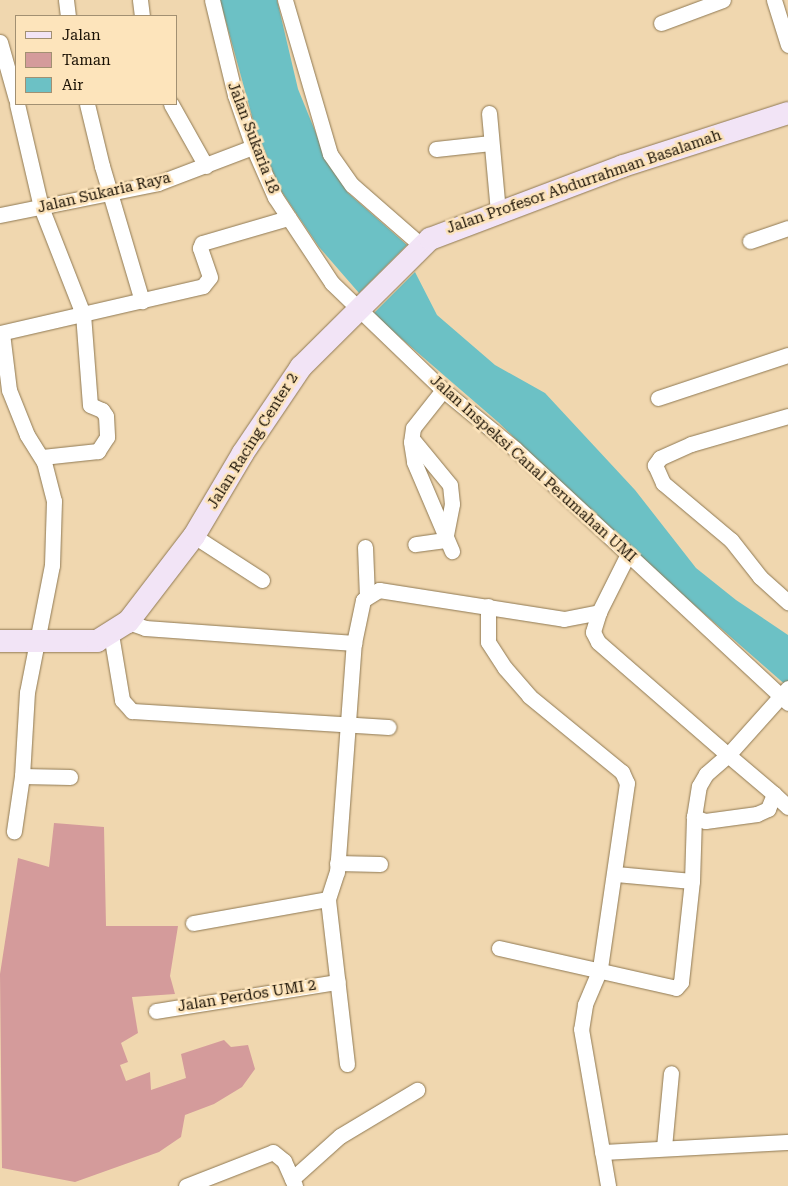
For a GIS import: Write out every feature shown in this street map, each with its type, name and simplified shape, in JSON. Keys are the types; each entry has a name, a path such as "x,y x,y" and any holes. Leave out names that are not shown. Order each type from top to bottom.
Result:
{"street":[{"path":"66,0 68,15"},
{"path":"140,0 142,15"},
{"name":"Jalan Sukaria 18","path":"212,0 234,95 253,147 288,218 332,283 361,307"},
{"path":"285,0 330,154 352,185 418,250"},
{"path":"661,23 723,0"},
{"path":"774,0 788,45"},
{"path":"0,42 15,95"},
{"path":"18,105 41,207 82,314 89,400 92,408 104,412 107,437 98,451 42,457"},
{"path":"87,105 142,301"},
{"path":"172,105 206,166"},
{"path":"489,113 498,212"},
{"name":"Jalan Profesor Abdurrahman Basalamah","path":"418,250 439,233 623,166 788,113"},
{"path":"436,149 491,143"},
{"name":"Jalan Sukaria Raya","path":"0,215 158,183 253,147"},
{"path":"14,831 22,776 26,692 39,642 55,537 53,489 42,457 27,435 9,390 1,333 142,301 206,284 210,277 200,248 202,243 288,218"},
{"path":"750,241 788,228"},
{"name":"Jalan Racing Center 2","path":"119,628 194,536 248,445 301,367 418,250"},
{"name":"Jalan Inspeksi Canal Perumahan UMI","path":"361,307 443,390 514,449 708,628 786,695"},
{"path":"658,398 788,355"},
{"path":"443,390 414,428 411,437 414,462 448,546"},
{"path":"788,416 692,444 660,458 655,465 663,482 731,540 760,577 788,602"},
{"path":"411,437 450,485 452,517 448,546"},
{"path":"194,536 262,580"},
{"path":"415,544 448,546"},
{"path":"347,1064 328,899 338,864 350,726 354,643 362,605 367,596 365,546"},
{"path":"628,554 599,612 592,632 598,642 788,807"},
{"path":"367,596 380,590 488,606 522,615 564,619 599,612"},
{"path":"488,606 488,642 504,668 529,696 622,772 626,778 616,874 600,969 584,1005 581,1029 608,1186"},
{"path":"119,628 122,700 132,712 389,727"},
{"path":"0,641 97,641 119,628 145,628 354,643"},
{"path":"499,948 600,969 655,985 678,987 683,969 692,881 694,817 699,786 706,774 728,755 786,695"},
{"path":"22,776 70,777"},
{"path":"694,817 705,821 757,814 768,809 774,794"},
{"path":"338,864 380,864"},
{"path":"616,874 692,881"},
{"path":"193,923 328,899"},
{"name":"Jalan Perdos UMI 2","path":"156,1011 338,982"},
{"path":"664,1147 671,1073"},
{"path":"186,1186 273,1152 284,1161 294,1183 340,1136 417,1090"},
{"path":"602,1152 664,1147 788,1142"}],"green space":[{"path":"54,823 104,827 106,926 178,926 170,976 175,994 132,997 138,1033 121,1043 128,1062 120,1065 126,1081 150,1072 151,1090 186,1078 181,1054 224,1040 231,1047 248,1045 255,1069 242,1087 214,1104 185,1115 181,1137 159,1152 75,1182 2,1168 0,974 18,858 49,867"}],"water":[{"path":"220,0 277,0 298,89 324,153 348,193 407,245 359,293 319,247 280,189 255,127"},
{"path":"415,272 437,315 495,365 545,393 635,490 696,568 736,600 788,635 788,687 628,547 498,422 373,314"}]}
